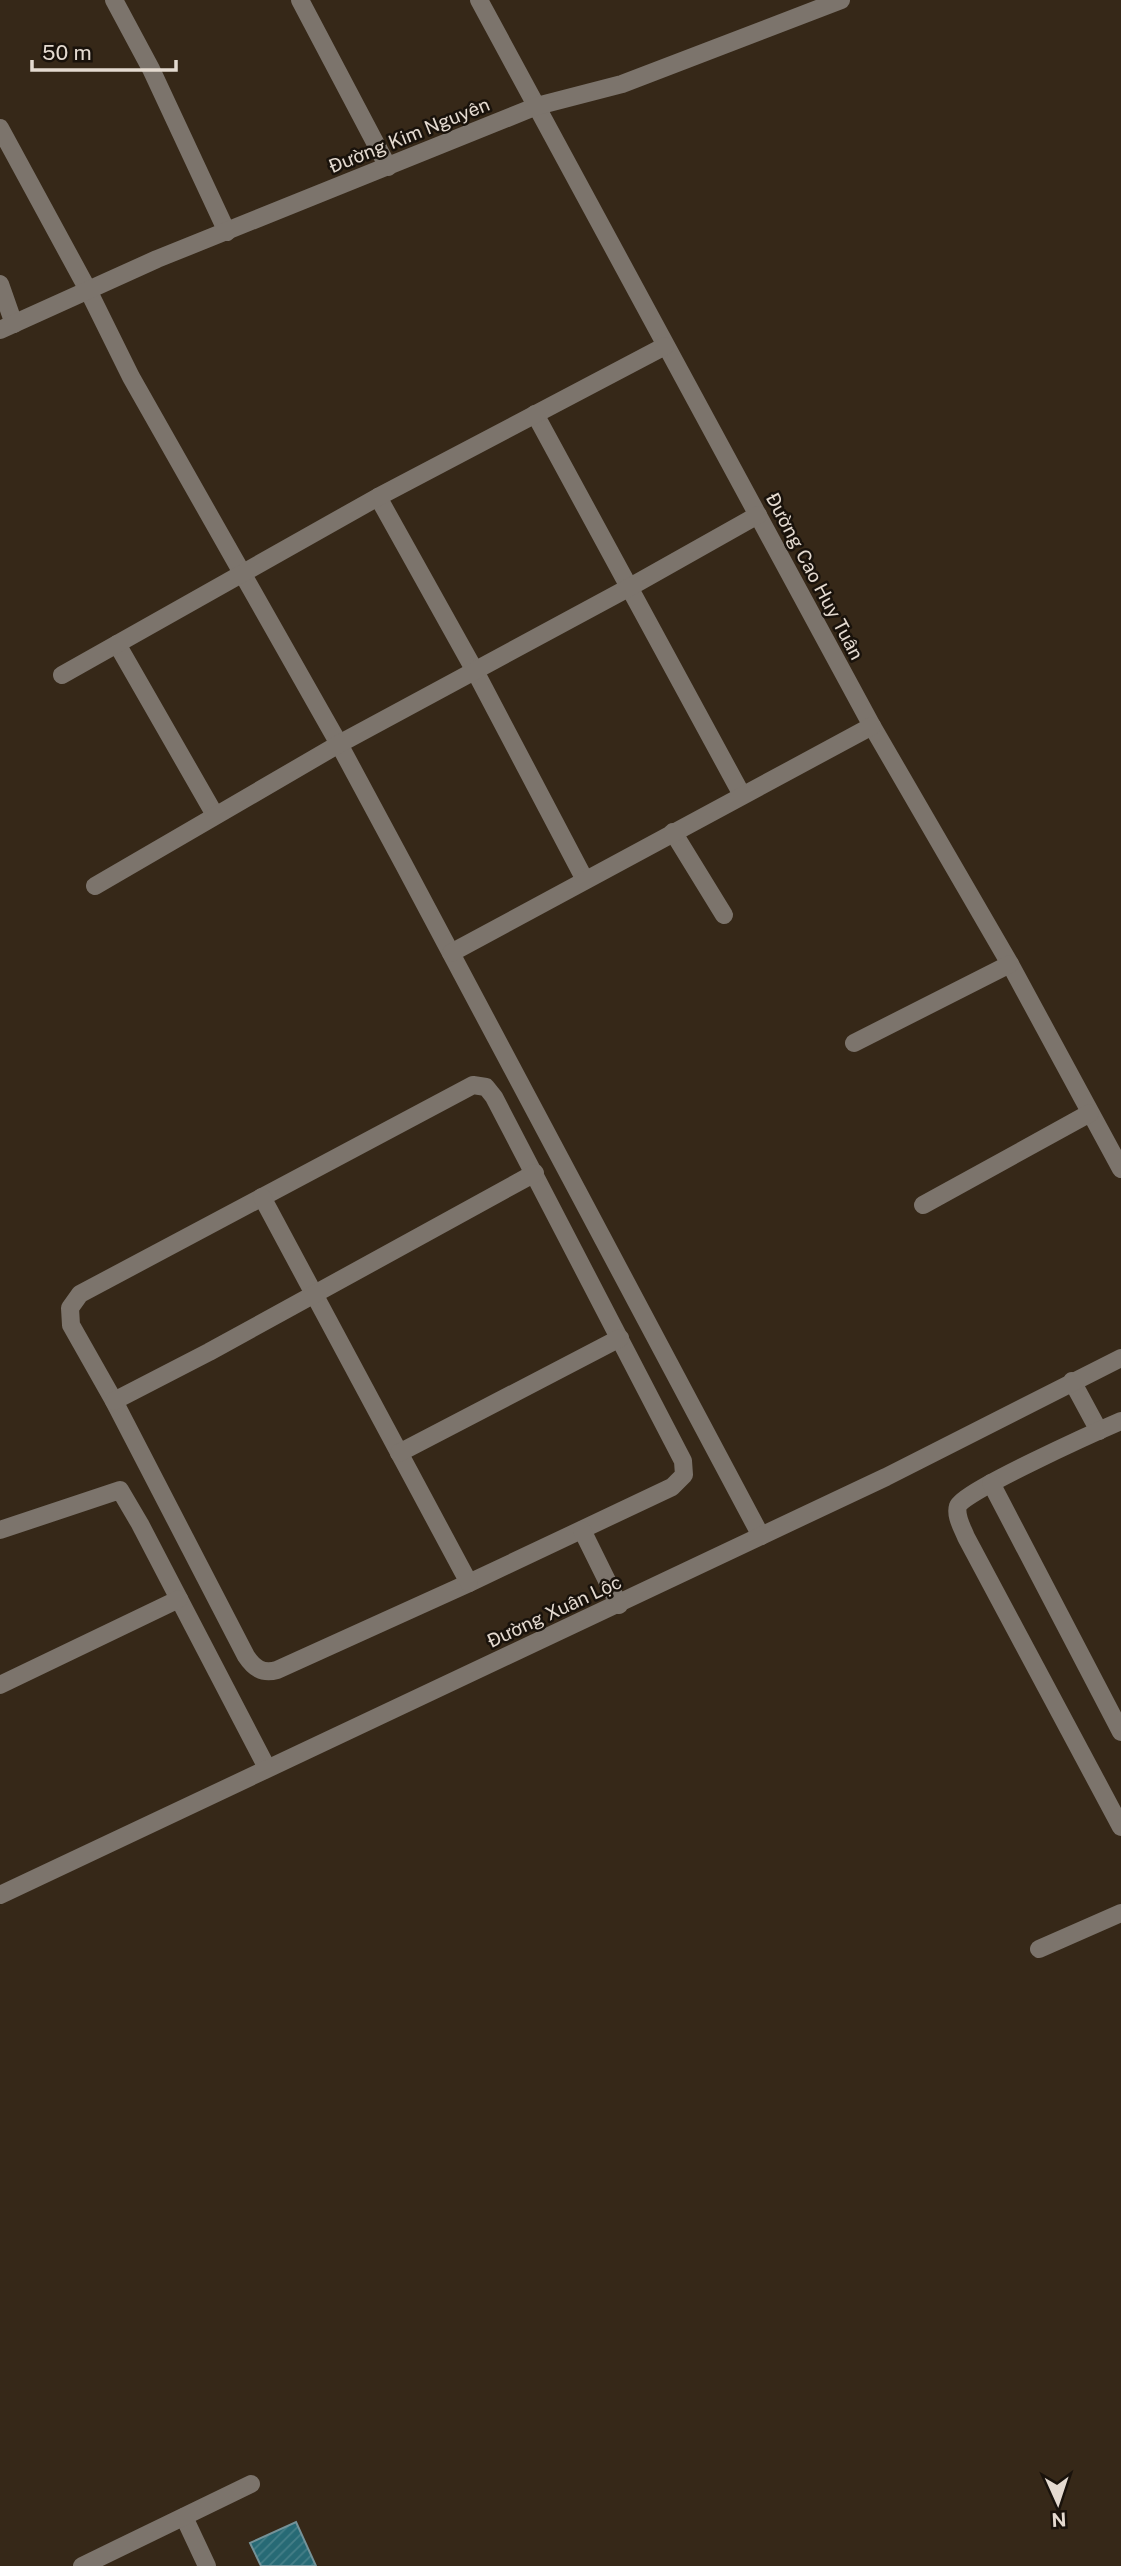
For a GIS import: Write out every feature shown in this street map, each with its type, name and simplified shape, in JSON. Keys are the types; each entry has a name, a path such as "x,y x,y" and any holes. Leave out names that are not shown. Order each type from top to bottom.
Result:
{"street":[{"path":"114,0 151,69 227,232"},
{"path":"300,0 388,167"},
{"name":"Đường Cao Huy Tuân","path":"479,0 872,726 1010,964 1121,1169"},
{"name":"Đường Kim Nguyên","path":"7,327 227,232 537,106 622,84 841,0"},
{"path":"0,128 88,290 137,389 339,744 761,1536"},
{"path":"0,284 7,327"},
{"path":"62,675 378,498 665,346"},
{"path":"536,414 742,795"},
{"path":"378,498 475,671 585,880"},
{"path":"95,886 339,744 758,515"},
{"path":"117,644 215,816"},
{"path":"451,953 872,726"},
{"path":"673,832 724,915"},
{"path":"854,1043 1010,964"},
{"path":"472,1085 480,1085 490,1091 536,1173 683,1461 684,1475 672,1487 277,1670 263,1671 257,1668 246,1656 114,1401 71,1325 69,1314 72,1303 80,1294 472,1085"},
{"path":"923,1205 1090,1113"},
{"path":"114,1401 536,1173"},
{"path":"262,1196 468,1583"},
{"path":"399,1453 620,1338"},
{"name":"Đường Xuân Lộc","path":"0,1895 619,1605 886,1477 1121,1358"},
{"path":"1072,1381 1099,1431"},
{"path":"1121,1420 991,1483 961,1501 957,1507 966,1536 1121,1827"},
{"path":"991,1483 1121,1732"},
{"path":"0,1530 120,1490 267,1768"},
{"path":"582,1530 619,1605"},
{"path":"0,1685 179,1599"},
{"path":"1039,1948 1121,1913"},
{"path":"82,2566 251,2484"},
{"path":"184,2517 207,2566"}],"building":[{"path":"296,2522 316,2566 261,2566 250,2543"}]}
